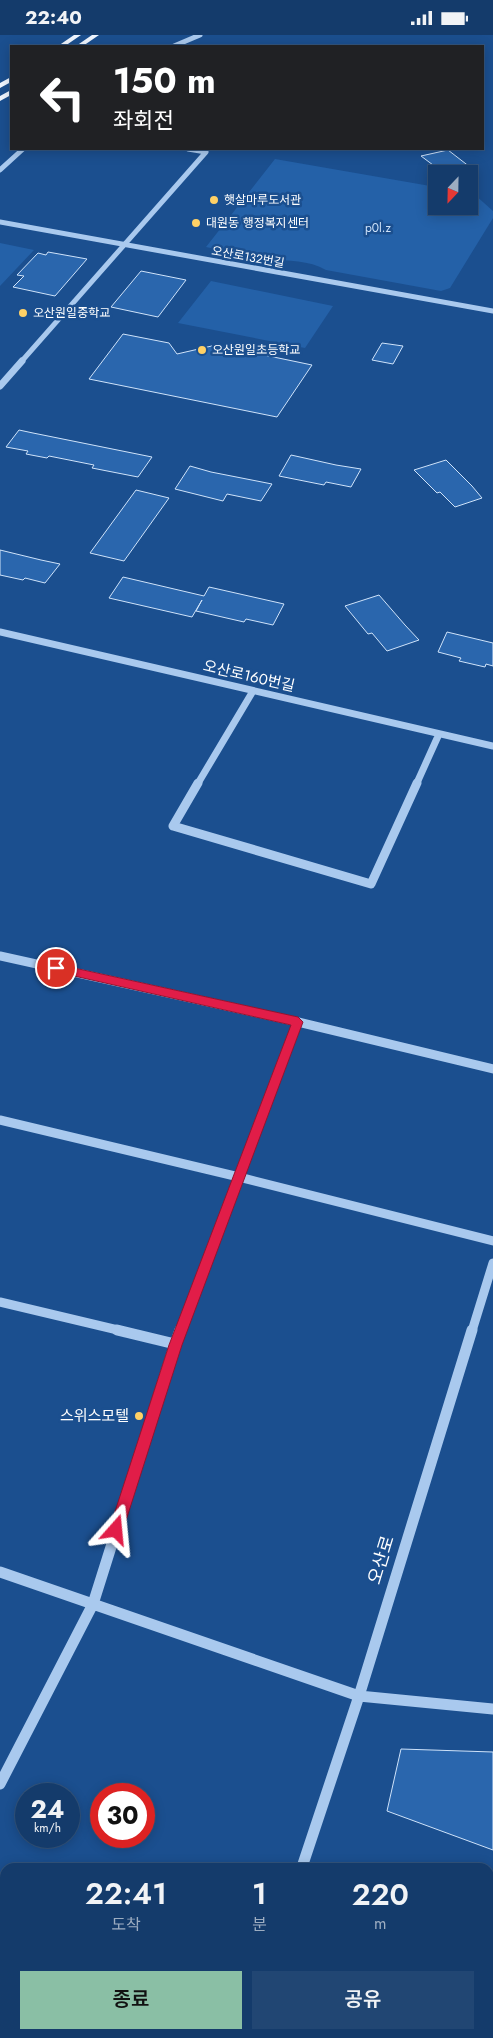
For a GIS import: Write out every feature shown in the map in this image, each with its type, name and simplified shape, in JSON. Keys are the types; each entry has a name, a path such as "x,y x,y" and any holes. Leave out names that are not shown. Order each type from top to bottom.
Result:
{"main road":[{"path":"63,45 78,35"},
{"path":"81,45 96,35"}],"street":[{"path":"176,45 200,35"},
{"path":"0,169 22,150"},
{"path":"0,386 206,152 194,150"},
{"name":"오산로132번길","path":"0,223 493,311"},
{"name":"오산로160번길","path":"0,632 493,746"},
{"path":"253,691 173,826 371,885 439,733"},
{"path":"0,956 298,1022 493,1069"},
{"path":"0,1784 93,1604 175,1345 298,1022"},
{"path":"0,1120 239,1177 493,1241"},
{"name":"오산로","path":"303,1863 359,1696 493,1263"},
{"path":"0,1302 175,1345"},
{"path":"0,1572 359,1696 493,1709"}],"green space":[{"name":"p0l.z","path":"275,159 428,186 428,215 478,215 478,198 493,211 493,218 450,288 441,291 326,270 306,263 253,257 206,247"},
{"path":"0,243 34,250 0,286"},
{"path":"211,281 333,306 305,348 178,323"}],"building":[{"path":"448,150 467,165 433,165 421,156"},
{"path":"48,252 87,259 55,296 13,287 24,276 17,275 38,253 46,255"},
{"path":"141,271 186,280 158,317 111,307"},
{"path":"123,334 169,343 177,354 216,345 312,365 277,417 89,379"},
{"path":"382,343 403,346 393,364 372,360"},
{"path":"19,430 152,457 138,477 92,468 94,465 49,456 47,458 26,454 28,451 6,447"},
{"path":"291,455 361,469 351,487 326,482 324,485 279,476"},
{"path":"446,460 482,498 455,507 440,492 437,493 414,470"},
{"path":"190,466 272,484 261,501 227,494 223,501 175,489"},
{"path":"136,490 169,498 124,561 90,553"},
{"path":"0,550 60,564 45,583 0,575"},
{"path":"123,577 204,596 209,587 284,604 273,625 246,619 244,622 196,611 202,600 192,617 109,598"},
{"path":"379,595 419,640 387,651 372,633 368,634 345,606"},
{"path":"447,632 493,643 493,666 486,664 485,667 459,661 461,658 438,652"},
{"path":"401,1749 493,1752 493,1850 387,1811"}],"place":[{"name":"햇살마루도서관","path":"214,200"},
{"name":"대원동 행정복지센터","path":"196,223"},
{"name":"오산원일중학교","path":"23,313"},
{"name":"오산원일초등학교","path":"202,350"},
{"name":"스위스모텔","path":"139,1416"}],"route":[{"path":"56,968 298,1022 175,1345 116,1530"}]}
